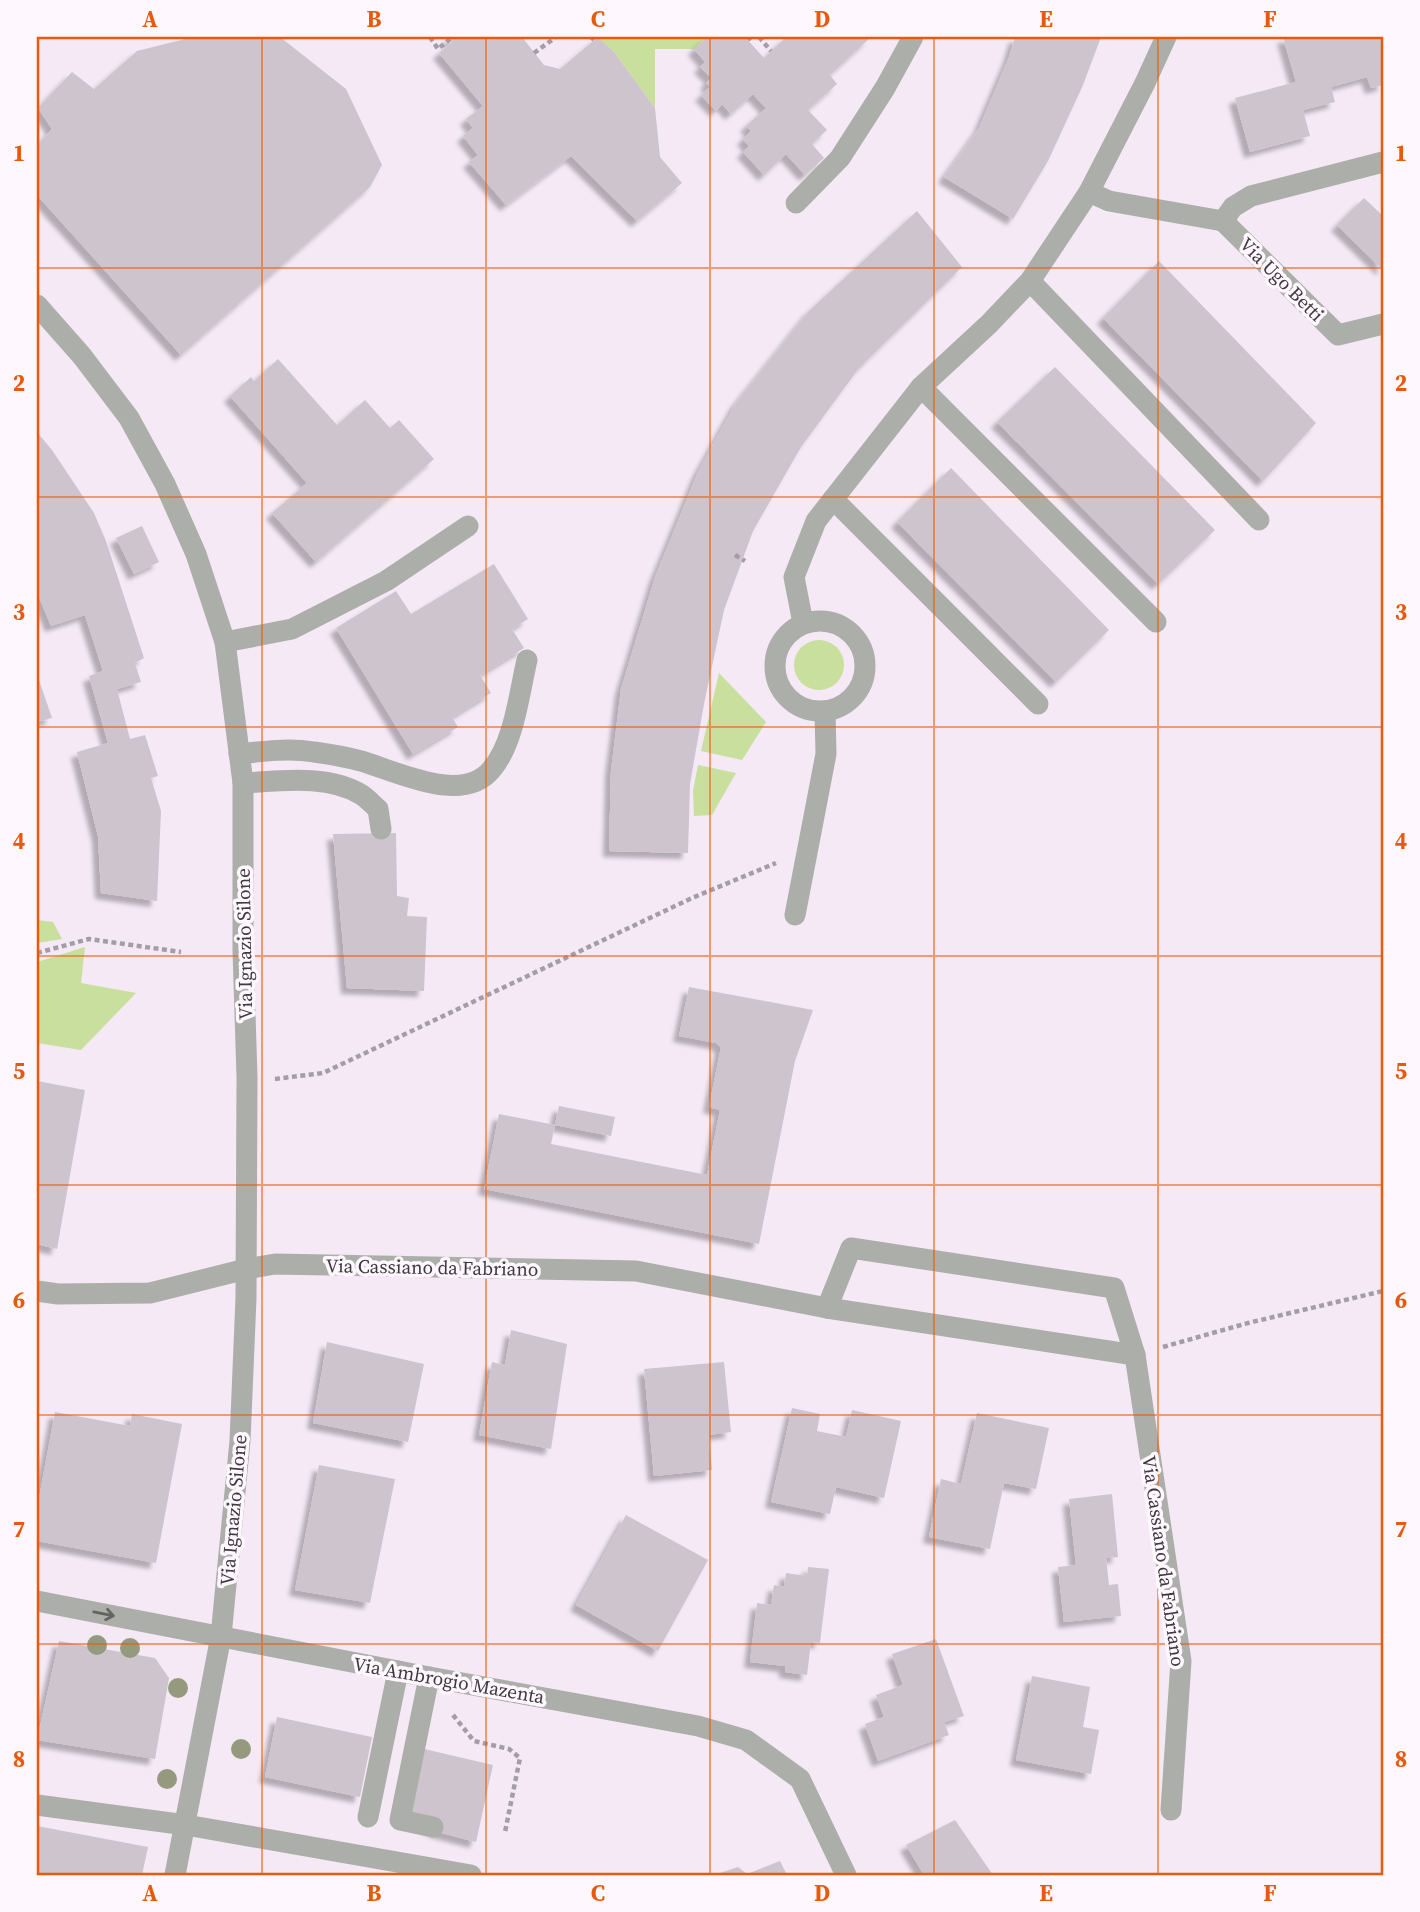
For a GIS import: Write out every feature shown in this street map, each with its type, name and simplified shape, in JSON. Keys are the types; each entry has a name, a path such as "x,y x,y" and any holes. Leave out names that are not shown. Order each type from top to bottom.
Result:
{"street":[{"path":"796,203 840,158 885,89 913,37"},
{"path":"803,623 794,577 816,521 921,387 989,324 1030,281 1089,192 1166,37"},
{"name":"Via Ugo Betti","path":"1223,221 1233,207 1251,196 1383,162"},
{"name":"Via Ugo Betti","path":"1089,192 1109,201 1223,221 1338,335 1383,324"},
{"path":"1030,281 1259,520"},
{"name":"Via Ignazio Silone","path":"37,305 82,356 129,418 165,484 196,554 225,642 243,783 243,951 247,1077 246,1269 240,1441 221,1636"},
{"path":"921,387 1156,622"},
{"path":"832,499 1038,704"},
{"path":"225,642 292,629 386,581 468,526"},
{"path":"820,620 837,623 852,633 861,647 866,663 864,681 855,695 842,706 825,712 809,711 794,704 782,692 775,677 774,661 779,645 789,632 803,623 820,620"},
{"path":"239,754 311,751 359,761 435,785 468,785 489,773 505,751 527,660"},
{"path":"795,915 826,754 825,712"},
{"path":"243,783 299,779 340,786 362,795 378,809 381,830"},
{"name":"Via Cassiano da Fabriano","path":"827,1308 851,1248 1114,1288 1135,1355 1181,1661 1171,1810"},
{"name":"Via Cassiano da Fabriano","path":"37,1291 58,1294 149,1293 275,1264 636,1271 827,1308 1135,1355"},
{"name":"Via Ambrogio Mazenta","path":"37,1601 698,1726 746,1740 800,1779 846,1875"},
{"path":"175,1875 221,1636"},
{"path":"368,1817 398,1671"},
{"path":"429,1677 400,1820 433,1827"},
{"path":"37,1805 186,1825 471,1875"}],"path":[{"path":"430,37 438,48 450,39"},
{"path":"534,53 556,37"},
{"path":"759,37 771,51"},
{"path":"735,555 745,561"},
{"path":"247,1077 283,1079 323,1073 692,898 809,848"},
{"path":"37,953 89,939 181,952"},
{"path":"1135,1355 1248,1323 1383,1291"},
{"path":"452,1704 451,1713 474,1741 509,1749 520,1758 506,1832"}],"green space":[{"path":"598,37 707,37 694,49 655,49 655,108 614,52"},
{"path":"819,640 836,648 844,665 836,682 819,690 802,682 794,665 802,648"},
{"path":"719,673 766,722 742,760 701,751"},
{"path":"698,765 736,773 712,815 694,816 693,791"},
{"path":"37,920 53,922 62,939 37,943"},
{"path":"85,947 81,983 136,993 81,1050 37,1043 37,962"}],"building":[{"path":"193,37 280,37 346,89 382,165 370,187 181,355 37,195 37,145 52,129 38,108 72,72 94,89 137,51"},
{"path":"448,37 522,37 544,65 560,69 598,37 614,52 655,108 660,157 682,183 637,221 571,156 506,205 469,162 478,155 463,136 473,128 466,119 483,106 439,53 452,42"},
{"path":"707,37 745,37 764,58 786,37 871,37 830,75 837,84 808,110 827,130 812,144 824,158 805,175 786,154 764,175 743,152 749,146 743,139 751,131 746,126 766,108 753,94 731,114 722,104 716,111 701,95 710,87 706,83 711,78 700,67 705,62 694,49"},
{"path":"1015,37 1101,37 1083,85 1048,161 1013,219 944,177 979,128"},
{"path":"1283,37 1383,37 1383,85 1371,88 1367,77 1331,87 1335,102 1303,110 1310,136 1250,152 1235,98 1296,82"},
{"path":"1364,198 1382,215 1383,213 1383,270 1337,225"},
{"path":"917,211 962,267 859,368 801,447 753,531 724,610 704,704 690,784 688,853 609,851 611,771 621,689 655,577 698,472 736,403 808,312"},
{"path":"1159,261 1316,423 1263,481 1103,318"},
{"path":"278,359 337,425 365,400 390,428 399,420 434,459 316,562 272,513 307,483 230,396 251,377 254,381"},
{"path":"1055,367 1215,530 1158,584 997,422"},
{"path":"37,432 94,513 106,541 144,658 135,663 141,682 117,689 130,739 145,735 158,776 151,778 161,811 157,901 101,893 98,836 77,752 108,743 89,676 103,671 85,615 51,626 37,592"},
{"path":"951,468 1109,630 1056,682 897,522"},
{"path":"142,526 159,562 134,574 116,538"},
{"path":"494,564 528,619 512,629 524,648 480,675 491,693 452,717 458,727 413,754 336,628 396,591 411,614"},
{"path":"37,674 52,718 37,722"},
{"path":"396,833 397,896 409,898 407,916 427,917 424,991 347,988 333,834"},
{"path":"689,987 813,1010 795,1061 759,1244 484,1189 499,1114 555,1125 551,1144 707,1175 720,1110 709,1107 721,1047 716,1043 679,1036"},
{"path":"37,1081 85,1090 57,1249 37,1244"},
{"path":"559,1106 615,1117 611,1136 555,1125"},
{"path":"511,1330 567,1344 551,1449 479,1435 492,1362 505,1365"},
{"path":"327,1342 424,1364 408,1442 313,1423"},
{"path":"724,1362 731,1432 709,1435 712,1470 654,1476 644,1369"},
{"path":"792,1408 820,1414 817,1431 846,1437 852,1410 901,1421 884,1498 836,1487 830,1514 771,1502"},
{"path":"55,1412 130,1426 132,1414 182,1424 156,1563 37,1541 37,1509"},
{"path":"977,1413 1049,1428 1036,1489 1004,1483 990,1549 929,1537 941,1479 961,1484"},
{"path":"319,1465 395,1479 370,1603 295,1590"},
{"path":"1112,1494 1118,1557 1106,1558 1109,1585 1118,1584 1121,1616 1064,1622 1058,1567 1076,1565 1069,1499"},
{"path":"626,1515 708,1560 658,1651 576,1605"},
{"path":"808,1567 829,1569 820,1643 811,1642 807,1675 785,1672 785,1666 750,1662 757,1603 771,1605 774,1585 784,1587 786,1573 807,1576"},
{"path":"936,1639 964,1716 944,1722 949,1735 878,1761 865,1724 884,1717 876,1695 903,1685 892,1654"},
{"path":"59,1641 155,1658 169,1678 155,1759 37,1740"},
{"path":"1032,1676 1090,1687 1083,1727 1099,1730 1091,1774 1016,1760"},
{"path":"277,1717 372,1737 360,1797 265,1777"},
{"path":"420,1748 493,1765 476,1842 438,1832 405,1814"},
{"path":"955,1820 993,1875 924,1875 906,1845"},
{"path":"37,1826 148,1847 142,1875 37,1875"},
{"path":"780,1861 787,1875 714,1875 738,1867 747,1874"}]}
